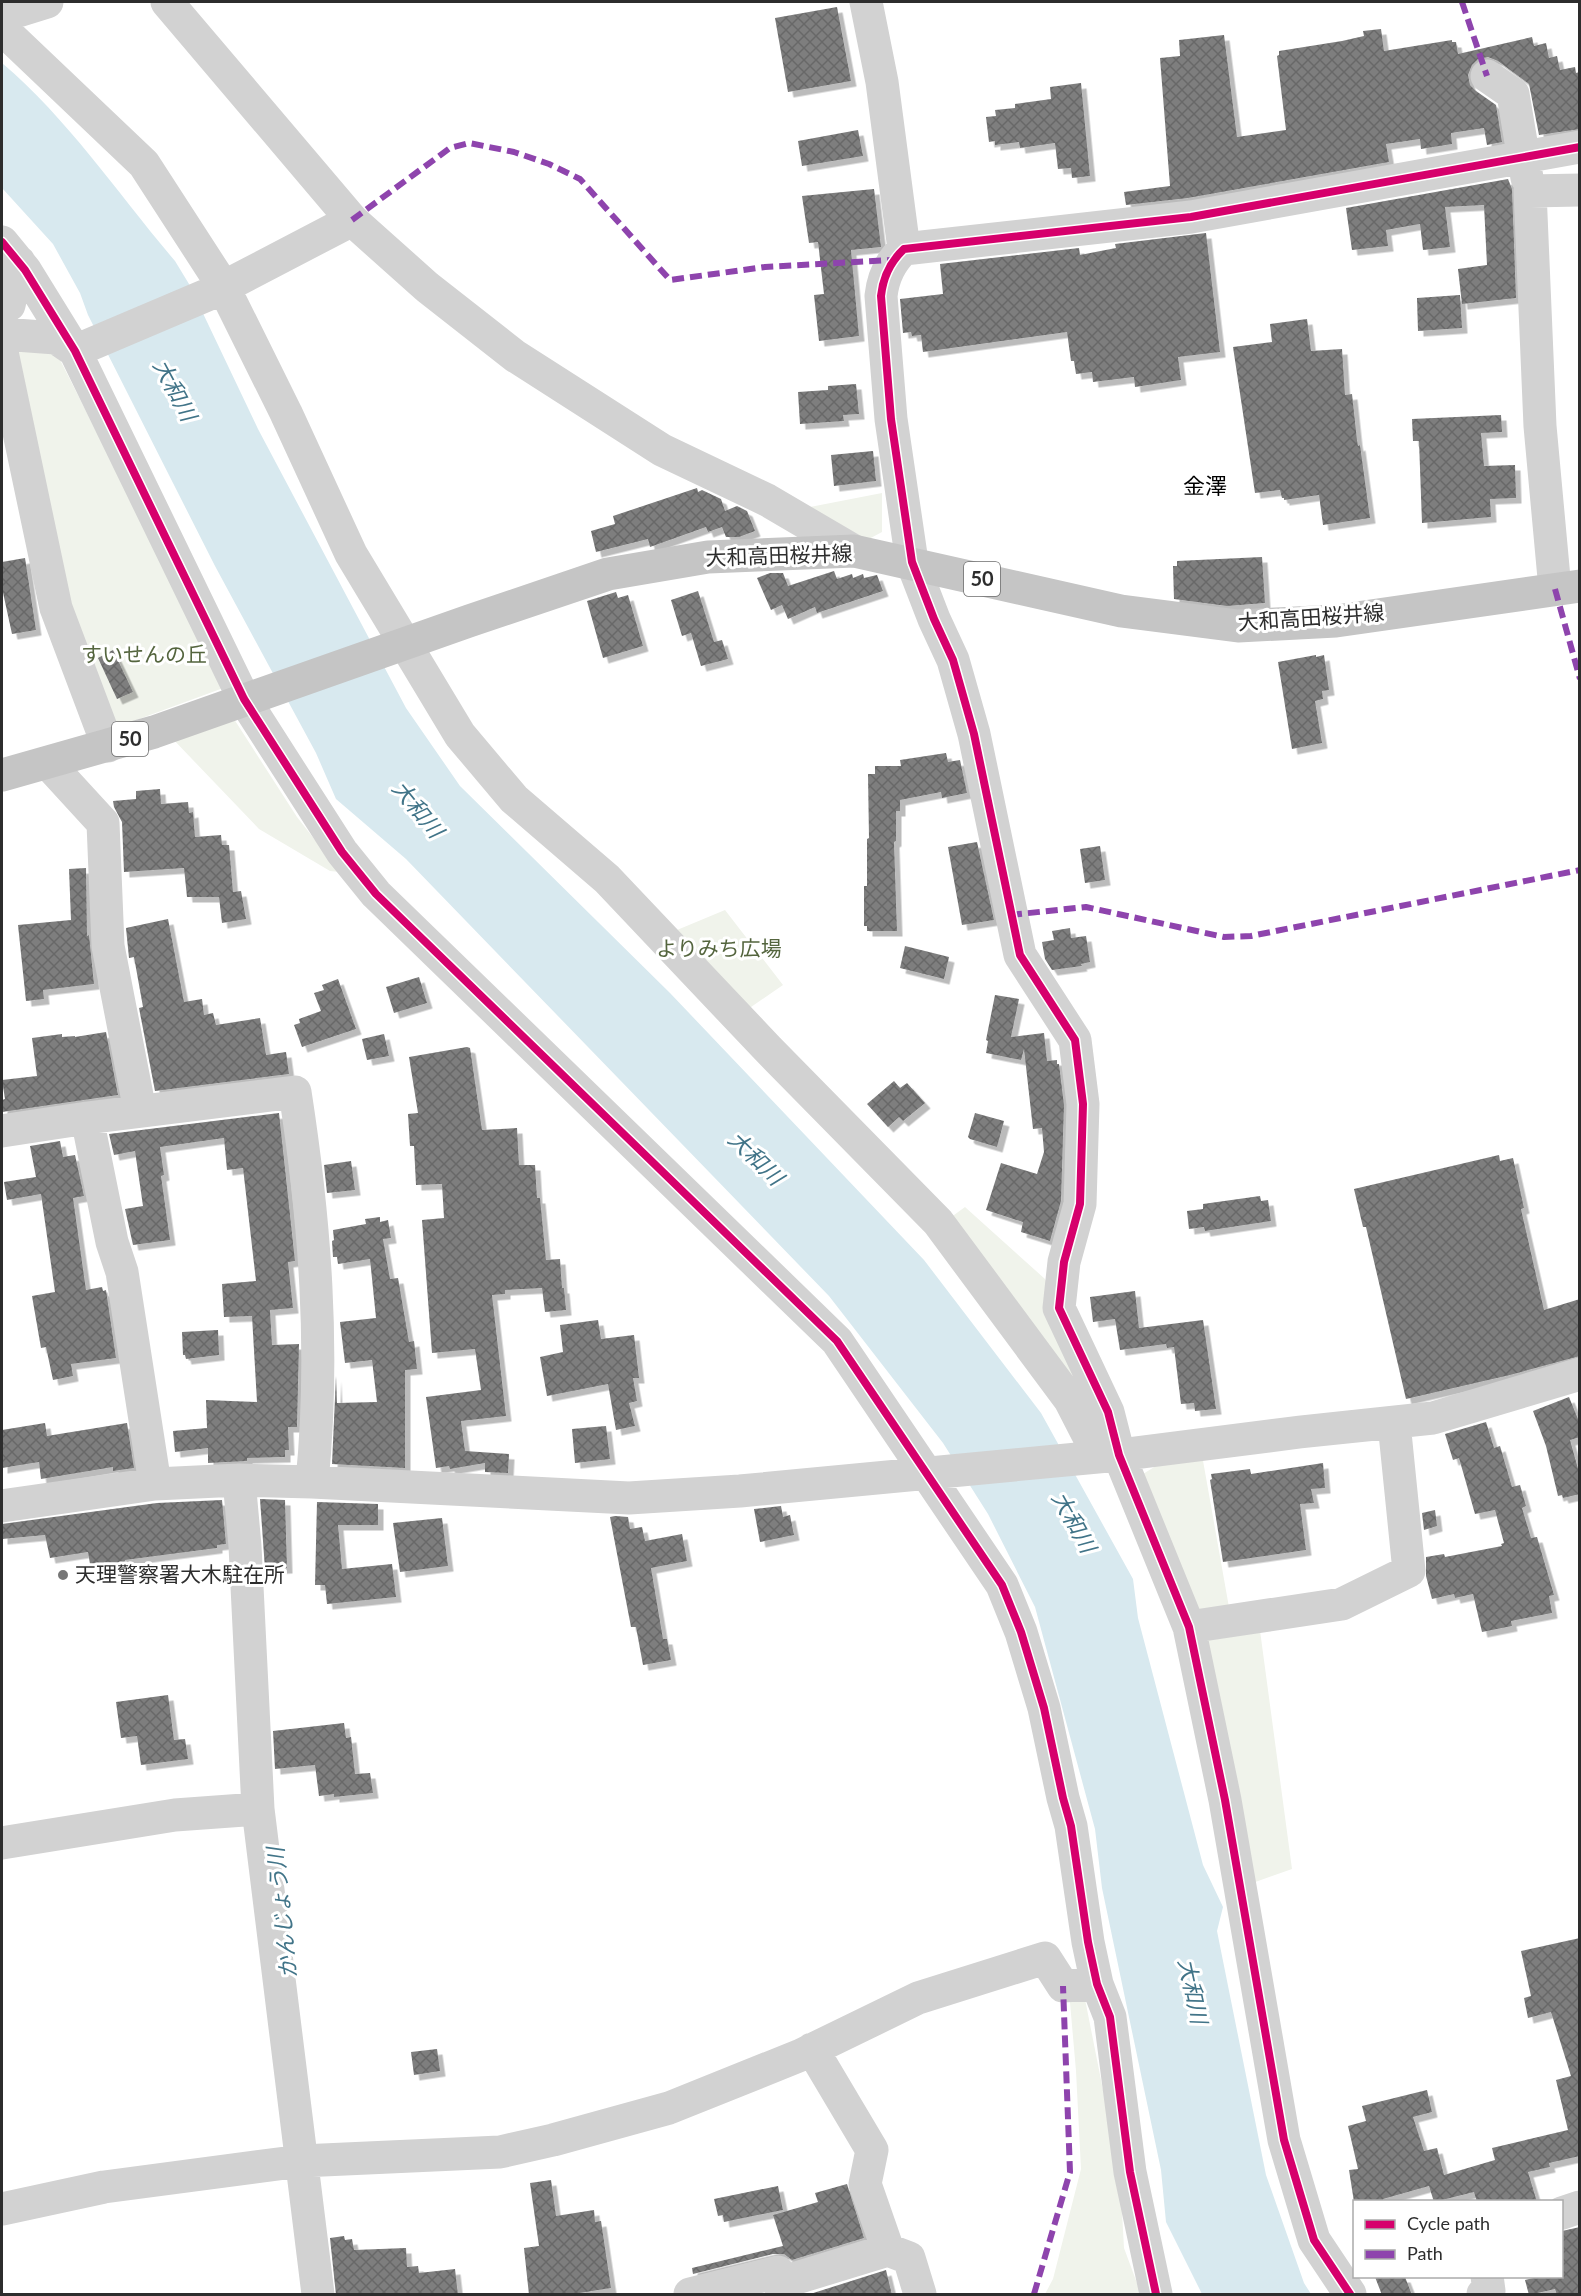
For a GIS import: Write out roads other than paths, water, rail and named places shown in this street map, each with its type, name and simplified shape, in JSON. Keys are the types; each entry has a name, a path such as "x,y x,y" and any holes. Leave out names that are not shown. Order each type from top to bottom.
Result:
{"main road":[{"name":"大和高田桜井線","path":"2,775 154,732 608,574 708,557 854,551 912,562 1121,611 1238,626 1336,621 1568,587"}],"street":[{"path":"2,16 47,2"},
{"path":"167,2 351,220 515,356 662,450 767,500 854,551"},
{"path":"866,2 882,82 904,249"},
{"path":"2,29 144,164 219,289 286,412 351,554 399,645 460,735 514,799 607,879 768,1049 938,1222 1070,1400 1089,1437 1108,1456 1189,1627 1225,1800 1284,2140 1314,2240 1350,2295"},
{"path":"1487,76 1513,94 1522,156 1530,191 1540,426 1568,587"},
{"path":"1108,1456 1108,1412 1059,1308 1064,1262 1080,1204 1083,1104 1075,1040 1020,955 974,734 953,660 934,620 912,562 891,419 881,296 883,282 892,260 904,249 1191,217 1580,147"},
{"path":"1530,191 1580,190"},
{"path":"2,334 56,338 80,349 219,289 351,220"},
{"path":"2,309 9,305 10,252"},
{"path":"10,252 80,349 250,697 342,852 376,894 837,1341 930,1472 1002,1585 1021,1632 1044,1708 1071,1826 1088,1942 1097,1984 1110,2017 1130,2172 1156,2295"},
{"path":"2,352 56,608 108,746"},
{"path":"48,763 103,823 108,946 140,1111"},
{"path":"2,1131 295,1092 304,1147 317,1289 319,1353 312,1482"},
{"path":"87,1118 112,1242 122,1272 155,1484"},
{"path":"2,1506 155,1484 239,1480 629,1498 740,1491 1108,1456 1433,1418 1580,1374"},
{"path":"1189,1627 1342,1604 1410,1571 1394,1423"},
{"path":"239,1480 245,1546 258,1809 318,2295"},
{"path":"2,1843 175,1815 258,1809"},
{"path":"2,2209 104,2187 301,2161 500,2152 553,2140 669,2108 812,2049 918,1998 1088,1942"},
{"path":"1045,1958 1063,1986 1097,1984"},
{"path":"812,2049 872,2150 865,2184 888,2250"},
{"path":"1563,2212 1580,2207"},
{"path":"690,2295 780,2283 888,2250 909,2258 920,2295"},
{"path":"1483,2295 1489,2290 1487,2278"}],"water":[{"name":"大和川","path":"2,63 71,133 175,261 189,284 258,429 406,708 460,786 670,993 924,1260 1041,1413 1133,1579 1138,1618 1203,1865 1223,1907 1217,1931 1266,2175 1304,2283 1311,2294 1202,2294 1166,2222 1161,2170 1102,1888 1095,1829 1035,1607 988,1514 943,1443 829,1296 406,859 336,799 316,753 215,566 88,315 80,293 53,244 2,188"}],"place":[{"name":"天理警察署大木駐在所","path":"63,1575"}],"district":[{"name":"金澤","path":"1205,486"}],"park label":[{"name":"すいせんの丘","path":"144,655"},
{"name":"よりみち広場","path":"719,949"}],"water label":[{"name":"かんじょう川","path":"282,1913"}]}
